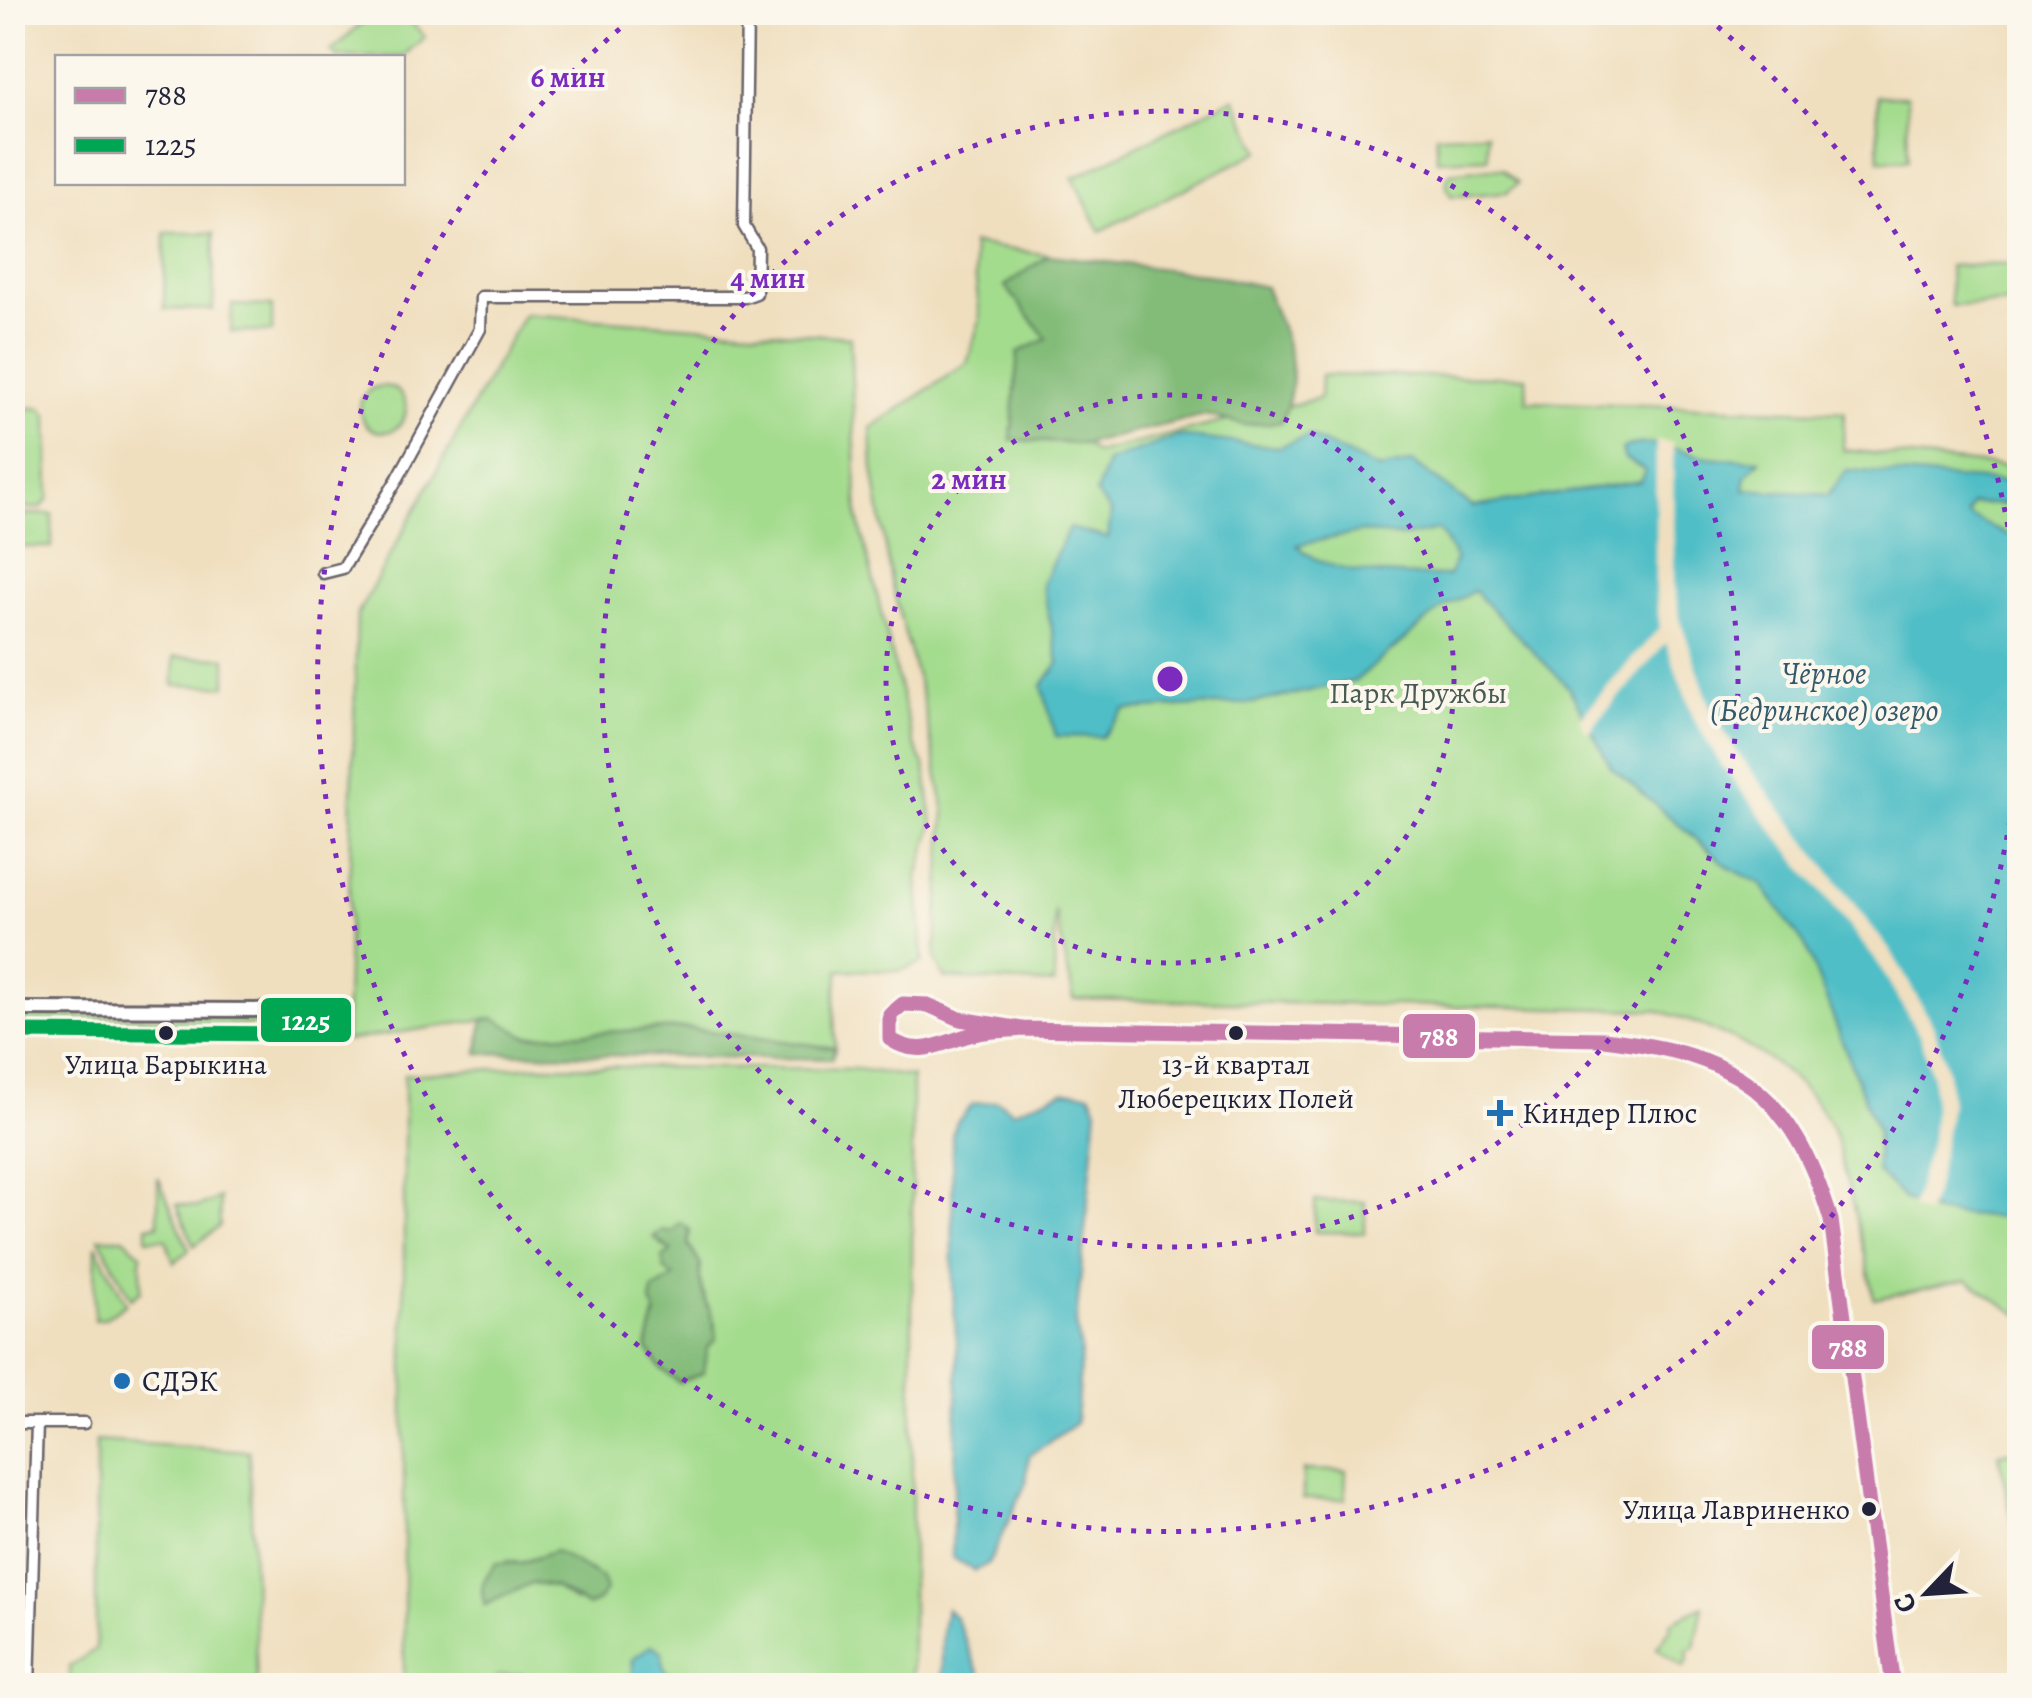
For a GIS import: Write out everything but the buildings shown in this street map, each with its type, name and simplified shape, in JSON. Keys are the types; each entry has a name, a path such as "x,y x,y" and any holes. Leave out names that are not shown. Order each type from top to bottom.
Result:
{"street":[{"path":"324,572 343,568 398,478 480,330 481,297 745,297 756,293 757,248 744,226 747,12"},
{"path":"1022,1028 973,1034 942,1048 902,1047 890,1038 890,1015 903,1004 928,1005 960,1020 1022,1028 1603,1038 1657,1043 1694,1053 1747,1081 1771,1102 1798,1136 1814,1164 1832,1220 1893,1686"},
{"path":"12,1009 299,1010 306,1016 306,1028 299,1034 12,1032"},
{"path":"12,1422 84,1423"},
{"path":"29,1686 37,1422"}],"green space":[{"path":"374,12 402,13 425,37 404,55 335,55 331,51"},
{"path":"1877,96 1907,96 1908,160 1879,160"},
{"path":"1234,98 1260,151 1100,231 1073,178"},
{"path":"1487,133 1488,158 1437,160 1436,135"},
{"path":"1502,169 1518,183 1507,192 1451,196 1447,184 1450,173"},
{"path":"165,233 214,233 213,310 164,309"},
{"name":"Парк Дружбы","path":"972,244 1049,255 1005,286 1048,339 1011,440 1085,444 1096,453 1320,398 1321,375 1526,377 1527,401 1844,412 1843,450 2019,468 2019,1315 1967,1280 1874,1299 1837,1143 1816,1104 1778,1066 1756,1051 1707,1027 1656,1010 1074,999 1055,911 1054,984 945,978 935,959 945,812 922,697 891,582 873,468 871,428 967,363 980,319"},
{"path":"1049,255 1205,274 1265,287 1285,337 1291,369 1288,403 1281,422 1245,425 1205,415 1085,444 1011,440 1018,352 1047,339 1005,286"},
{"path":"2019,264 2019,303 1951,306 1949,266"},
{"path":"232,305 272,306 272,332 231,332"},
{"path":"524,314 850,337 858,518 913,742 925,767 933,824 918,877 923,962 900,971 839,970 834,1006 835,1048 685,1028 525,1036 493,1018 345,1041 357,615"},
{"path":"383,386 399,393 406,409 399,425 383,432 367,425 360,409 367,393"},
{"path":"13,408 41,408 48,415 49,498 41,508 13,508"},
{"path":"13,514 52,514 52,547 13,547"},
{"path":"174,657 226,658 226,686 174,685"},
{"path":"13,1016 284,1018 284,1026 13,1023"},
{"path":"494,1018 526,1036 685,1028 835,1048 832,1059 478,1053 483,1020"},
{"path":"537,1066 857,1069 912,1077 912,1685 674,1685 663,1665 662,1652 633,1658 633,1685 531,1685 522,1674 498,1676 490,1685 404,1686 404,1075","holes":["688,1244 701,1266 698,1279 716,1327 707,1348 679,1382 660,1368 647,1348 656,1312 674,1277 673,1252 662,1245","532,1559 592,1571 575,1602 554,1587 530,1583 508,1561 521,1563"]},
{"path":"158,1177 189,1250 174,1263 166,1239 147,1239 147,1226 158,1225"},
{"path":"219,1198 220,1226 194,1246 177,1204 198,1207"},
{"path":"1315,1201 1365,1202 1365,1233 1315,1232"},
{"path":"681,1223 690,1230 688,1244 701,1266 701,1284 716,1339 707,1348 703,1373 679,1382 660,1368 647,1348 656,1313 651,1302 653,1290 674,1277 665,1270 662,1258 672,1251 653,1237 663,1230 671,1232"},
{"path":"99,1238 124,1238 141,1254 141,1291 131,1298"},
{"path":"96,1245 126,1303 104,1319 94,1320"},
{"path":"96,1441 249,1451 257,1685 70,1685 69,1667 96,1649"},
{"path":"2020,1450 2019,1557 1999,1454"},
{"path":"1303,1470 1346,1471 1345,1499 1303,1499"},
{"path":"555,1551 602,1578 606,1590 598,1601 587,1606 554,1587 531,1583 485,1605 483,1583 496,1563 521,1563"},
{"path":"1703,1606 1695,1647 1687,1651 1684,1667 1657,1647 1671,1622"}],"water":[{"name":"Чёрное (Бедринское) озеро","path":"1178,436 1278,447 1309,436 1379,469 1413,462 1473,507 1641,481 1646,471 1625,459 1622,450 1639,444 1657,444 1709,457 1760,460 1746,476 1744,489 1828,495 1847,470 2019,483 2019,505 1972,504 1967,515 2019,541 2019,1219 1937,1213 1905,1200 1876,1171 1877,1131 1805,945 1761,884 1730,868 1611,767 1569,688 1474,591 1441,609 1355,681 1253,703 1125,710 1102,737 1056,736 1042,686 1059,663 1042,584 1069,528 1108,538 1111,512 1096,494 1107,462","holes":["1439,530 1456,559 1448,576 1389,575 1327,564 1297,545 1363,532 1403,537"]},
{"path":"1064,1091 1090,1093 1097,1109 1076,1323 1081,1350 1076,1423 1029,1456 1026,1483 989,1563 974,1571 952,1557 958,1366 953,1290 952,1135 957,1122 973,1104 998,1101 1013,1111"},
{"path":"946,1609 955,1617 984,1685 942,1685"},
{"path":"652,1645 662,1652 663,1665 674,1685 633,1685 633,1658"}],"pier":[{"path":"1656,441 1673,443 1674,586 1680,619 1711,709 1738,754 1892,953 1935,1029 1948,1072 1951,1105 1936,1188 1926,1214 1912,1208 1931,1140 1934,1107 1932,1075 1920,1037 1878,963 1722,766 1694,719 1666,643 1587,733 1579,719 1660,627 1655,591"}],"transit line":[{"name":"788","path":"903,1004 928,1005 960,1019 1022,1029 980,1033 932,1047 912,1048 890,1039 890,1015 903,1004"},
{"name":"1225","path":"12,1032 299,1034 306,1028 306,1016"},
{"name":"788","path":"1022,1029 1603,1039 1689,1055 1752,1086 1797,1139 1831,1220 1893,1686"}],"place":[{"name":"Улица Барыкина","path":"166,1033"},
{"name":"13-й квартал Люберецких Полей","path":"1236,1033"},
{"name":"Киндер Плюс","path":"1500,1113"},
{"name":"СДЭК","path":"122,1381"},
{"name":"Улица Лавриненко","path":"1869,1509"}]}
